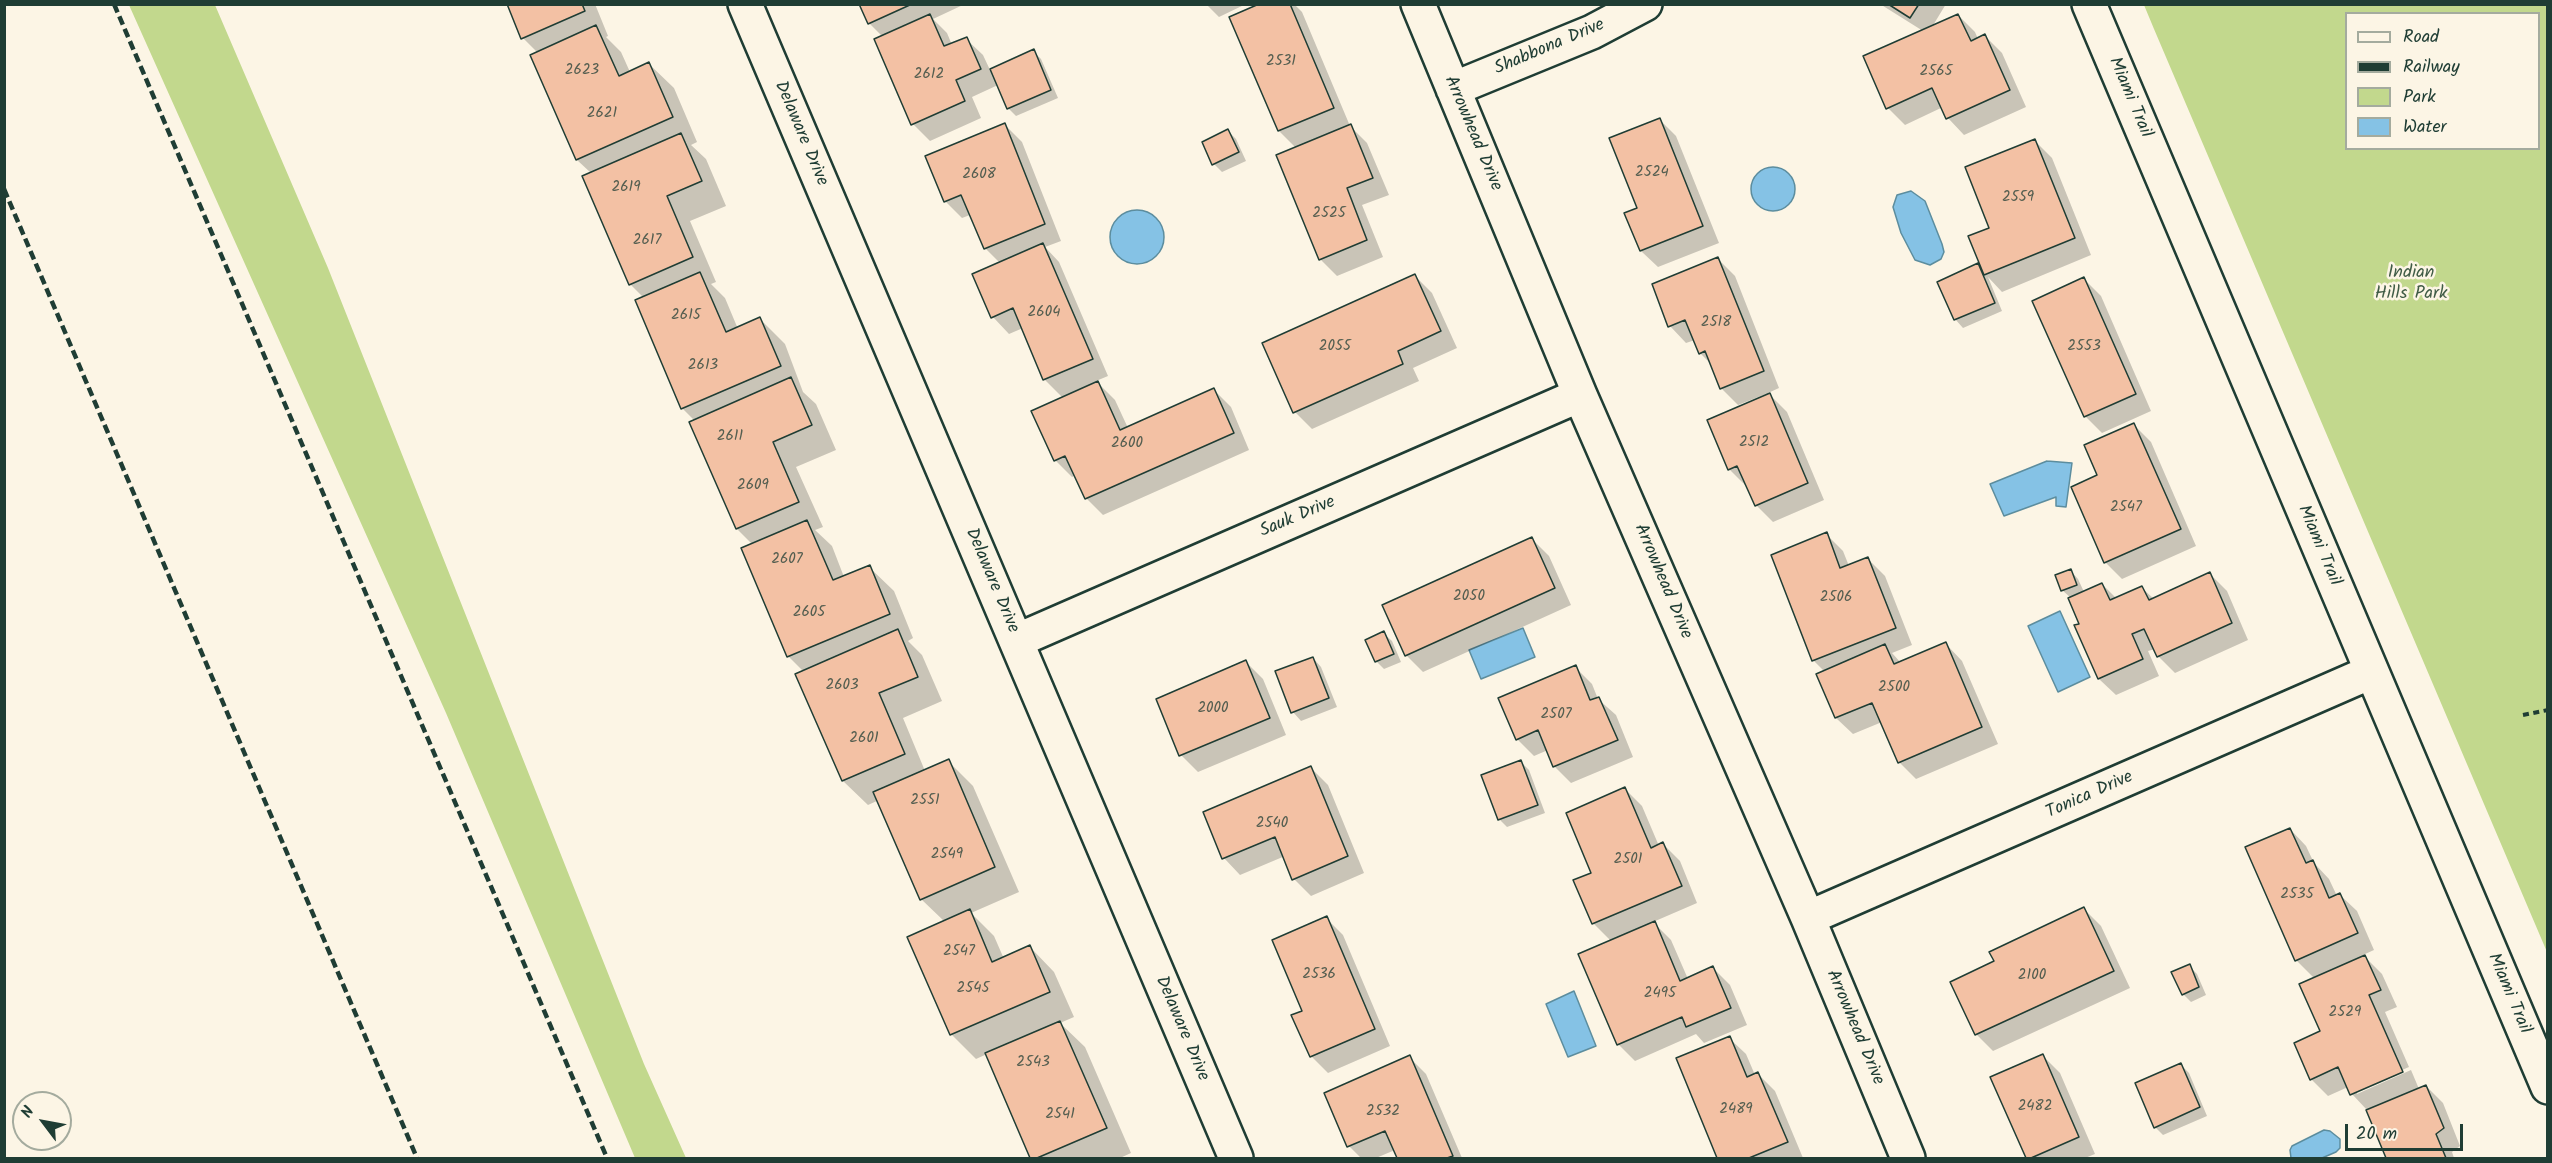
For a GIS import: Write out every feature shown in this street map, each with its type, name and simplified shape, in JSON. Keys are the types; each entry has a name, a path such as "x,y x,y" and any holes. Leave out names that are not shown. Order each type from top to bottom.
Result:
{"street":[{"name":"Delaware Drive","path":"745,4 1236,1158"},
{"name":"Arrowhead Drive","path":"1418,4 1580,395 1808,918 1908,1158"},
{"name":"Shabbona Drive","path":"1453,88 1592,32 1645,4"},
{"name":"Miami Trail","path":"2090,4 2547,1087"},
{"name":"Sauk Drive","path":"1016,641 1580,395"},
{"name":"Tonica Drive","path":"1808,918 2371,672"}],"path":[{"path":"2523,716 2547,710"}],"green space":[{"path":"129,5 215,5 328,268 644,1064 686,1158 635,1158 446,713"},
{"name":"Indian Hills Park","path":"2144,5 2547,5 2547,952"}],"water":[{"path":"1773,167 1788,174 1795,189 1788,204 1773,211 1758,204 1751,189 1758,174"},
{"path":"1911,191 1925,201 1942,244 1944,252 1941,259 1930,265 1915,260 1901,233 1893,207 1897,195"},
{"path":"1137,210 1147,212 1156,218 1162,227 1164,237 1162,247 1156,256 1147,262 1137,264 1127,262 1118,256 1112,247 1110,237 1112,227 1118,218 1127,212"},
{"path":"2047,461 2072,463 2066,507 2056,506 2056,497 2004,516 1990,484"},
{"path":"2060,611 2090,677 2058,692 2028,626"},
{"path":"1523,628 1535,657 1481,679 1469,650"},
{"path":"1574,991 1596,1046 1568,1057 1546,1004"},
{"path":"2324,1130 2330,1131 2340,1139 2340,1148 2336,1152 2322,1158 2291,1158 2292,1146"}],"building":[{"path":"507,4 582,4 585,11 521,39"},
{"path":"859,4 912,4 868,24"},
{"path":"1259,4 1290,4 1334,108 1278,131 1229,17"},
{"path":"1888,4 1919,4 1910,18"},
{"path":"930,14 944,46 967,37 981,69 956,80 965,101 911,125 874,39"},
{"path":"1958,14 1971,41 1985,34 2010,90 1946,119 1932,88 1886,109 1863,56"},
{"path":"596,25 619,76 649,62 673,117 576,160 530,55"},
{"path":"1034,49 1051,90 1007,109 990,69"},
{"path":"1660,118 1703,226 1640,251 1624,213 1637,208 1609,138"},
{"path":"1005,123 1045,224 984,249 961,195 944,202 925,156"},
{"path":"1351,124 1373,178 1347,188 1367,240 1319,260 1276,155"},
{"path":"1228,129 1239,152 1212,165 1202,142"},
{"path":"681,133 702,181 667,196 693,257 629,285 582,176"},
{"path":"2035,139 2075,238 1984,275 1968,236 1989,228 1965,167"},
{"path":"1043,243 1093,359 1043,380 1013,308 991,318 972,274"},
{"path":"1718,257 1764,371 1720,389 1705,351 1699,354 1685,320 1668,327 1652,284"},
{"path":"1978,263 1995,303 1954,320 1937,282"},
{"path":"700,272 726,332 760,317 781,366 681,409 635,300"},
{"path":"1415,274 1441,331 1398,351 1403,364 1293,413 1262,343"},
{"path":"2084,277 2136,394 2084,417 2032,301"},
{"path":"791,377 812,425 773,442 799,502 736,529 689,422"},
{"path":"1098,381 1120,430 1214,388 1234,433 1085,499 1065,456 1054,461 1031,411"},
{"path":"1770,393 1808,483 1755,506 1737,466 1728,470 1707,420"},
{"path":"2134,423 2181,529 2104,563 2071,487 2097,475 2084,445"},
{"path":"807,520 833,580 870,565 890,614 787,657 741,548"},
{"path":"1827,532 1840,568 1868,557 1896,628 1812,661 1771,555"},
{"path":"1532,537 1555,588 1405,656 1382,605"},
{"path":"2071,569 2077,585 2061,591 2055,575"},
{"path":"2210,572 2232,623 2157,657 2144,629 2132,634 2143,659 2098,679 2074,625 2079,624 2068,598 2102,583 2110,600 2142,586 2149,600"},
{"path":"898,629 918,677 879,693 905,754 842,781 795,674"},
{"path":"1384,631 1394,654 1375,662 1365,640"},
{"path":"1946,642 1982,727 1898,763 1872,703 1835,718 1816,674 1885,644 1894,664"},
{"path":"1313,657 1329,698 1291,713 1275,671"},
{"path":"1246,660 1270,718 1179,756 1156,699"},
{"path":"1576,665 1590,700 1599,697 1618,740 1553,767 1538,730 1516,740 1498,698"},
{"path":"949,759 995,867 920,900 873,792"},
{"path":"1521,760 1538,805 1498,820 1481,775"},
{"path":"1311,766 1348,856 1292,880 1275,837 1222,859 1203,812"},
{"path":"1625,787 1651,848 1663,842 1682,886 1592,924 1573,880 1591,873 1566,813"},
{"path":"2290,828 2306,863 2313,860 2329,898 2340,893 2358,933 2295,961 2245,847"},
{"path":"2084,907 2114,971 1975,1035 1950,982 1994,961 1989,952"},
{"path":"970,909 992,962 1030,945 1050,992 950,1035 907,937"},
{"path":"1327,916 1375,1029 1310,1057 1291,1015 1302,1011 1272,940"},
{"path":"1655,921 1680,981 1713,966 1731,1008 1686,1027 1682,1017 1617,1045 1578,954"},
{"path":"2365,955 2381,990 2369,995 2403,1072 2350,1095 2338,1067 2310,1080 2294,1043 2320,1031 2299,984"},
{"path":"2190,964 2199,987 2182,995 2171,972"},
{"path":"1060,1021 1107,1128 1037,1158 1030,1158 985,1053"},
{"path":"1730,1036 1747,1077 1758,1072 1788,1142 1749,1158 1717,1158 1676,1058"},
{"path":"2043,1054 2079,1137 2031,1158 2026,1158 1990,1077"},
{"path":"1410,1055 1453,1156 1397,1158 1385,1131 1347,1147 1324,1093"},
{"path":"2181,1063 2200,1107 2154,1128 2135,1083"},
{"path":"2426,1085 2444,1128 2436,1134 2446,1158 2386,1158 2366,1110"}],"railway":[{"path":"114,4 607,1158"},
{"path":"4,189 417,1158"}]}
